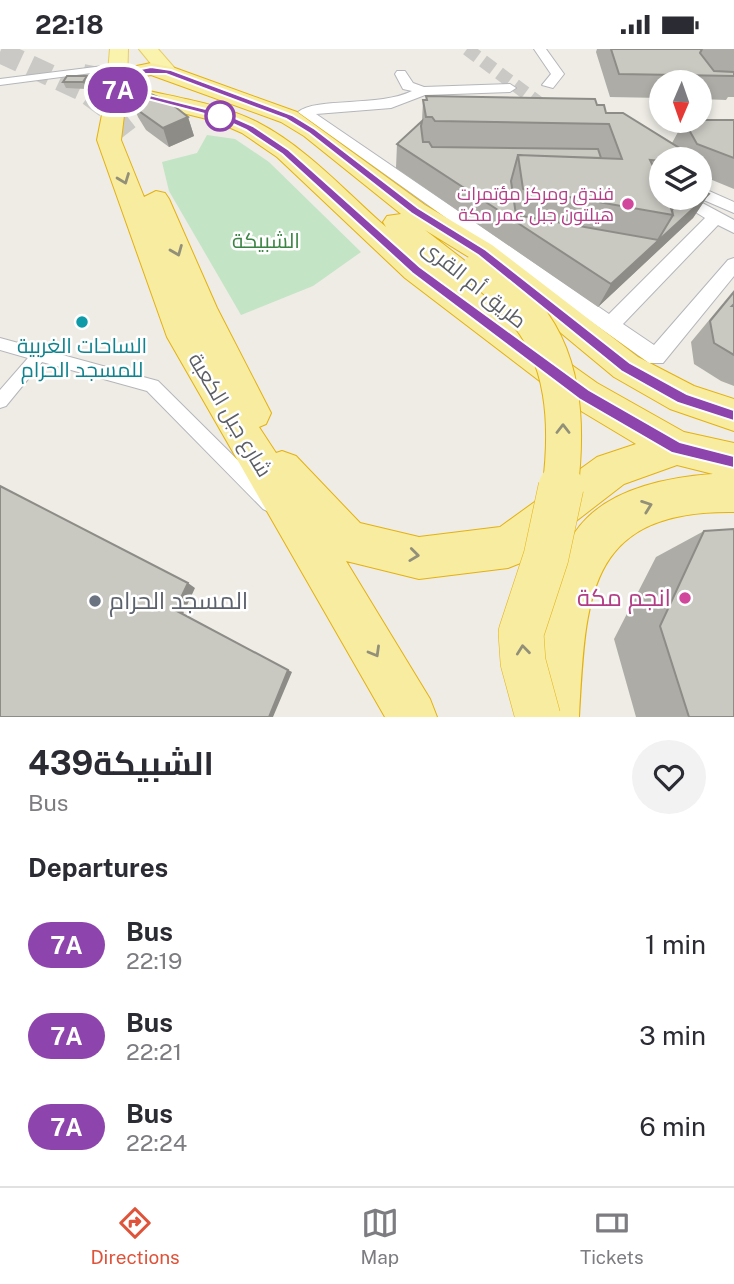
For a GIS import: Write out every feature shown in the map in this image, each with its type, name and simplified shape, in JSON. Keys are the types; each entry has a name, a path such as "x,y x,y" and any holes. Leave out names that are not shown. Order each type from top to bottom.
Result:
{"highway":[{"name":"طريق أم القرى","path":"131,75 289,117 312,131 415,211 482,252 626,367 683,398 734,415"},
{"name":"طريق أم القرى","path":"131,75 239,109 281,129 617,397 661,418 734,438"},
{"name":"طريق أم القرى","path":"131,75 250,128 286,152 427,278 584,394 730,482"},
{"name":"شارع جبل الكعبة","path":"131,75 109,140 183,337 277,494 330,543"},
{"name":"شارع جبل الكعبة","path":"133,142 201,308 281,468 330,543 412,717"},
{"path":"415,211 531,319 559,373 563,419 562,485 547,555 524,621 521,643 538,717"},
{"path":"330,543 419,558 508,547 611,470 677,448"},
{"name":"طريق أم القرى","path":"554,717 557,664 580,573 592,544 615,521 648,504 730,482"}],"main road":[{"path":"131,75 149,49"}],"street":[{"path":"540,49 558,74 548,85"},
{"path":"401,74 408,86 424,92 510,88"},
{"path":"0,82 131,75"},
{"path":"424,92 403,103 369,109 317,108 305,112 656,357 734,264"},
{"path":"712,198 734,208"},
{"path":"703,210 734,227"},
{"path":"610,325 716,217"},
{"path":"0,344 152,386 330,543"},
{"path":"0,401 39,355"}],"green space":[{"name":"الشبيكة","path":"207,135 235,139 269,162 361,252 313,286 241,315 169,191 162,162 197,153"}],"building":[{"path":"611,49 702,49 700,53 714,71 734,72 734,76 712,76 712,70 649,70 649,75 619,74"},
{"path":"67,76 87,76 83,82 63,82"},
{"path":"148,93 168,101 188,117 163,128 139,111 131,99"},
{"path":"426,96 595,99 597,105 604,105 606,113 623,113 649,129 649,133 655,133 678,147 649,147 649,210 672,210 673,215 523,189 518,155 622,159 609,124 435,121 432,117 426,117 423,100 427,100"},
{"path":"712,120 734,120 734,158 712,150 712,147 697,144 691,133 712,133"},
{"path":"422,121 423,142 429,142 432,147 598,149 601,158 518,155 511,181 516,215 658,240 673,215 672,210 692,210 611,284 397,144"},
{"path":"734,292 734,355 714,343 710,321"},
{"name":"المسجد الحرام","path":"0,486 188,583 175,610 288,670 269,717 0,717"},
{"path":"734,529 734,717 689,717 660,626 704,531"}],"tunnel":[{"path":"467,49 555,115"},
{"path":"0,52 84,91 106,107 133,142"},
{"path":"83,75 144,87"}],"bus line":[{"name":"7A","path":"734,415 683,398 626,367 482,252 415,211 312,131 289,117 225,90 168,72 151,69 134,72 117,84 117,90 223,116 250,128 286,152 416,270 584,394 677,448 734,461"}],"place":[{"name":"فندق ومركز مؤتمرات هيلتون جبل عمر مكة","path":"628,204"},
{"name":"الساحات الغربية للمسجد الحرام","path":"82,322"},
{"name":"انجم مكة","path":"685,598"},
{"name":"المسجد الحرام","path":"95,601"}]}
